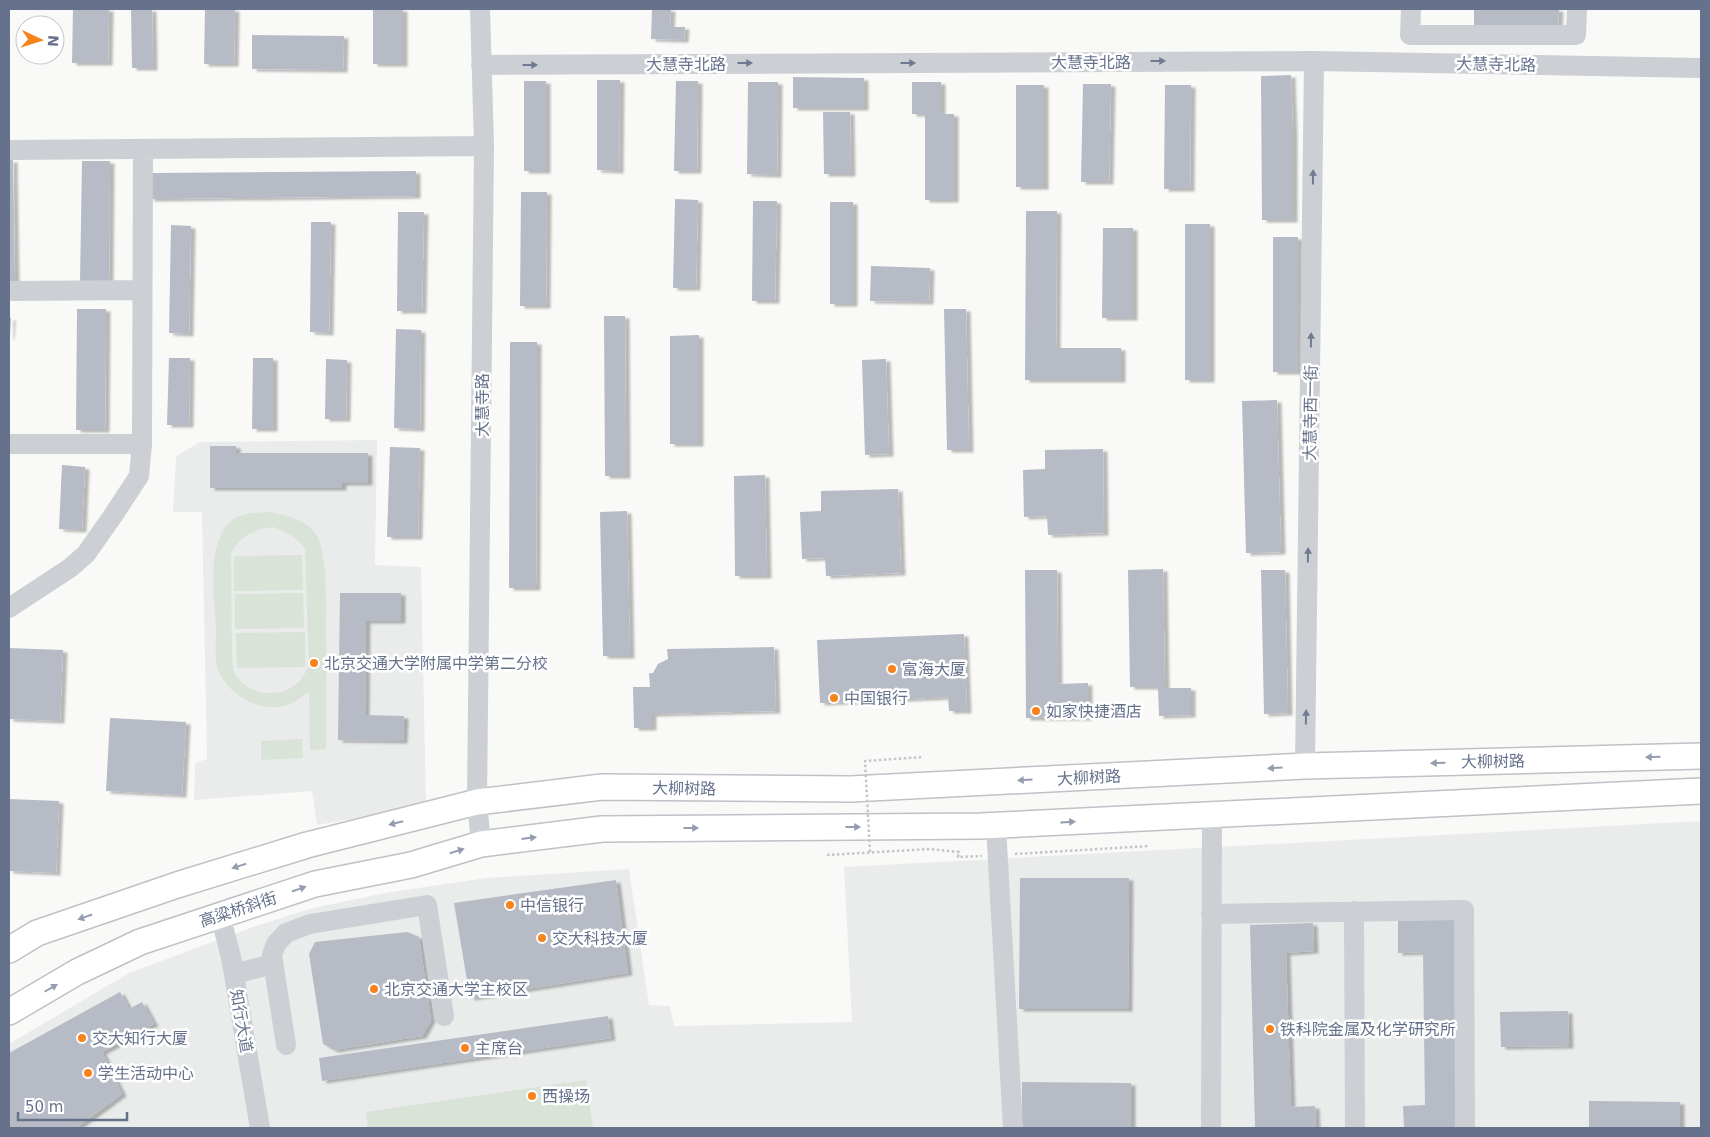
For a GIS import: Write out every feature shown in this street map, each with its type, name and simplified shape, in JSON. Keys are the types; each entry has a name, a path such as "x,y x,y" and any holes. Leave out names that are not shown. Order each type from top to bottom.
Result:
{"main road":[{"name":"大柳树路","path":"477,802 602,787 851,789 1305,766 1701,756"},
{"path":"480,844 602,829 996,826 1701,791"},
{"path":"9,950 37,934 177,885 307,845 477,802"},
{"name":"高粱桥斜街","path":"9,1012 77,972 140,942 315,884 411,865 480,844"}],"street":[{"name":"大慧寺路","path":"480,9 484,146 477,802 480,844"},
{"path":"1411,9 1410,34 1576,35 1577,9"},
{"name":"大慧寺北路","path":"481,65 1314,61 1701,68"},
{"name":"大慧寺西一街","path":"1305,766 1314,61"},
{"path":"9,150 484,146"},
{"path":"9,608 70,568 86,554 112,518 138,476 142,444 143,149"},
{"path":"9,291 142,290"},
{"path":"9,444 142,444"},
{"path":"1212,815 1212,1128"},
{"path":"996,826 1013,1128"},
{"path":"286,1045 272,954 276,944 286,933 310,924 427,905 444,1016"},
{"path":"1212,914 1464,910 1465,1128"},
{"path":"1354,911 1355,1128"},
{"name":"知行大道","path":"220,915 234,974 260,1128"},
{"path":"234,974 273,964"}],"path":[{"path":"870,852 865,761 923,757"},
{"path":"827,854 930,849 959,852 958,857 1149,846"}],"shaded area":[{"name":"北京交通大学附属中学第二分校","path":"377,440 375,565 421,567 426,806 317,825 312,791 194,800 195,763 207,759 202,512 173,512 176,456 200,442"},
{"path":"267,512 293,518 305,524 315,533 323,555 326,585 326,749 310,750 309,692 287,705 266,707 246,700 237,694 223,679 217,666 213,574 218,544 223,531 235,518 248,514","holes":["273,527 295,538 305,549 309,666 295,685 285,691 268,693 260,692 245,685 234,671 232,660 231,554 238,542 248,534"]},
{"path":"302,555 303,590 234,591 234,556"},
{"path":"303,593 304,628 235,629 235,594"},
{"path":"305,632 305,667 237,668 236,633"},
{"path":"302,739 303,758 261,760 261,741"},
{"path":"1701,821 1701,1128 9,1128 9,1044 129,973 256,926 313,908 385,893 486,878 629,869 649,1005 670,1006 674,1026 852,1022 844,867"},
{"name":"西操场","path":"586,1080 593,1128 368,1128 366,1112"}],"building":[{"path":"73,9 109,9 108,63 72,63"},
{"path":"131,9 152,9 153,68 132,68"},
{"path":"205,9 235,9 234,64 204,64"},
{"path":"373,9 403,9 403,64 373,64"},
{"path":"652,9 671,9 670,27 685,27 684,40 651,39"},
{"path":"1474,9 1559,9 1558,29 1474,28"},
{"path":"252,35 344,36 343,70 252,69"},
{"path":"1291,75 1293,220 1262,220 1261,76"},
{"path":"793,77 864,78 864,108 793,108"},
{"path":"597,80 620,80 619,171 597,170"},
{"path":"524,81 546,81 546,171 524,171"},
{"path":"676,81 698,81 697,171 674,171"},
{"path":"748,82 778,82 777,175 747,174"},
{"path":"912,82 941,82 941,114 954,114 954,200 925,200 925,114 912,114"},
{"path":"1083,84 1111,84 1109,182 1081,182"},
{"path":"1016,85 1044,85 1044,187 1016,187"},
{"path":"1165,85 1191,85 1190,189 1164,189"},
{"path":"823,112 850,112 851,174 824,174"},
{"path":"9,160 13,160 15,282 9,282"},
{"path":"82,161 110,161 109,282 80,282"},
{"path":"416,171 416,196 150,199 150,173"},
{"path":"521,192 547,192 546,306 520,306"},
{"path":"675,199 698,200 696,288 673,288"},
{"path":"753,201 777,201 775,301 752,301"},
{"path":"830,202 853,202 853,304 830,304"},
{"path":"1026,211 1057,211 1056,348 1121,348 1121,380 1025,380"},
{"path":"398,212 424,212 422,311 397,311"},
{"path":"311,222 331,222 329,333 310,332"},
{"path":"1185,224 1210,224 1210,380 1185,380"},
{"path":"171,225 191,226 189,334 169,333"},
{"path":"1103,228 1133,228 1133,318 1102,318"},
{"path":"1273,237 1298,237 1298,372 1273,372"},
{"path":"871,266 930,268 929,302 870,301"},
{"path":"77,309 106,309 105,430 76,430"},
{"path":"944,309 966,309 969,450 947,450"},
{"path":"604,316 625,316 626,476 605,476"},
{"path":"9,318 11,318 10,337 9,337"},
{"path":"396,329 421,330 420,429 394,428"},
{"path":"699,335 699,444 670,444 670,336"},
{"path":"510,342 537,342 536,588 509,588"},
{"path":"169,358 190,358 189,425 167,425"},
{"path":"253,358 273,358 273,429 252,429"},
{"path":"326,359 347,360 346,419 325,419"},
{"path":"886,359 889,454 865,455 862,360"},
{"path":"1277,400 1281,552 1246,553 1242,401"},
{"path":"210,446 236,446 236,453 368,453 368,483 342,483 342,488 210,488"},
{"path":"390,447 420,448 418,537 387,537"},
{"path":"1103,449 1104,533 1048,535 1047,516 1024,517 1023,470 1045,469 1045,450"},
{"path":"62,465 85,467 82,530 59,529"},
{"path":"765,475 767,576 735,576 734,476"},
{"path":"898,489 901,573 826,576 825,558 802,559 800,512 821,511 821,491"},
{"path":"627,511 630,656 603,656 600,512"},
{"path":"1163,569 1165,688 1191,688 1191,715 1159,716 1158,687 1130,687 1128,570"},
{"path":"1025,570 1057,570 1058,684 1088,683 1088,718 1026,718"},
{"path":"1261,570 1285,570 1288,713 1264,714"},
{"path":"340,593 401,593 401,621 366,621 365,715 404,716 403,741 338,740"},
{"name":"富海大厦","path":"964,634 967,711 949,711 948,697 820,703 817,640"},
{"path":"774,647 776,711 652,714 652,728 634,728 633,687 650,687 649,673 653,673 658,664 668,659 667,649"},
{"path":"9,648 63,650 60,721 9,719"},
{"path":"110,718 186,722 182,795 106,791"},
{"path":"9,799 59,801 56,873 9,871"},
{"path":"1020,878 1129,878 1128,1009 1019,1009"},
{"name":"交大科技大厦","path":"616,880 628,973 470,998 454,903"},
{"path":"1456,919 1460,1128 1404,1128 1403,1106 1425,1105 1423,952 1398,953 1398,921"},
{"name":"铁科院金属及化学研究所","path":"1313,923 1314,951 1286,953 1291,1107 1315,1106 1316,1128 1255,1128 1250,925"},
{"path":"407,932 419,937 431,1020 422,1036 334,1050 323,1044 309,954 315,942"},
{"path":"120,992 129,1009 142,1002 154,1024 102,1052 122,1094 76,1128 9,1128 9,1053"},
{"path":"1568,1011 1569,1046 1501,1047 1500,1012"},
{"name":"主席台","path":"608,1016 611,1038 322,1081 319,1058"},
{"path":"1022,1082 1131,1083 1131,1128 1022,1128"},
{"path":"1589,1101 1680,1102 1680,1128 1589,1128"}],"place":[{"name":"北京交通大学附属中学第二分校","path":"314,663"},
{"name":"富海大厦","path":"892,669"},
{"name":"中国银行","path":"834,698"},
{"name":"如家快捷酒店","path":"1036,711"},
{"name":"中信银行","path":"510,905"},
{"name":"交大科技大厦","path":"542,938"},
{"name":"北京交通大学主校区","path":"374,989"},
{"name":"铁科院金属及化学研究所","path":"1270,1029"},
{"name":"交大知行大厦","path":"82,1038"},
{"name":"主席台","path":"465,1048"},
{"name":"学生活动中心","path":"88,1073"},
{"name":"西操场","path":"532,1096"}]}
